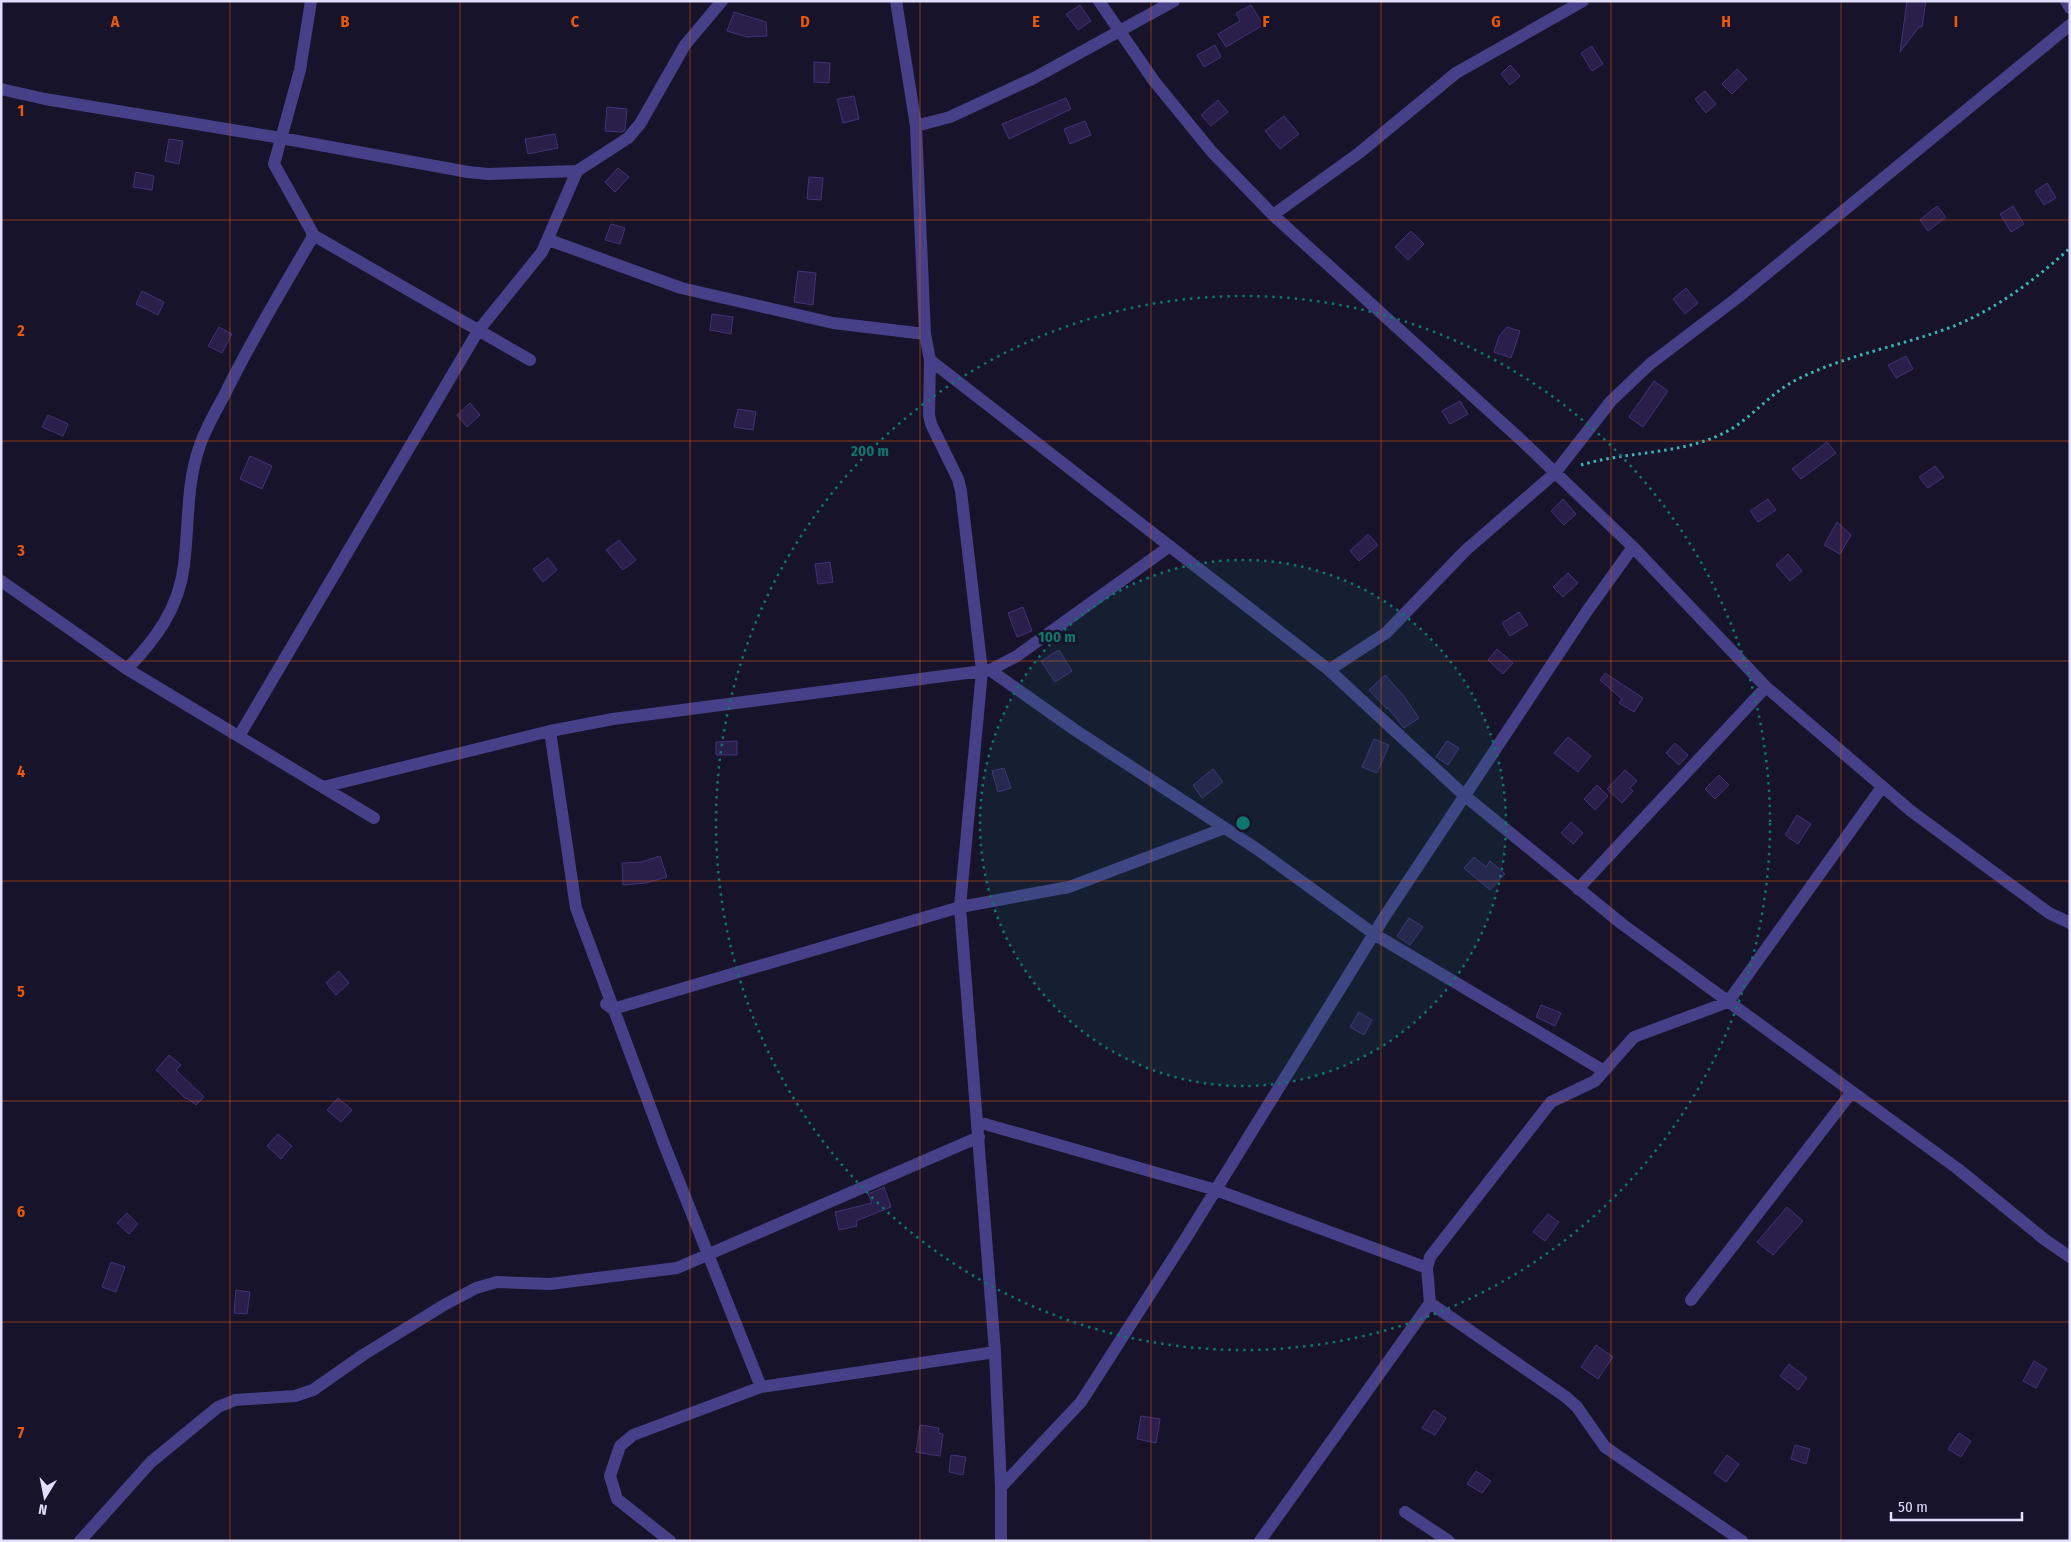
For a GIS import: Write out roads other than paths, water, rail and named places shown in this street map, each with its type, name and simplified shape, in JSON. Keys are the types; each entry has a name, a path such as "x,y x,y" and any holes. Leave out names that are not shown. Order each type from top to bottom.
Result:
{"street":[{"path":"312,1 300,70 274,164 313,235 530,360"},
{"path":"1,89 45,99 281,138 468,172 488,174 577,171 634,132 685,45 722,1"},
{"path":"896,1 916,126 925,334 930,360 929,415 931,424 958,480 961,491 986,670 960,907 995,1352 1001,1487 1000,1541"},
{"path":"1099,1 1154,81 1212,152 1273,216 1555,473 1633,547 1766,687 1911,812 2049,913 2070,923"},
{"path":"916,126 950,116 1034,78 1121,32 1174,1"},
{"path":"1273,216 1359,153 1450,76 1583,1"},
{"path":"2066,1 2070,8"},
{"path":"1329,670 1386,633 1466,550 1555,473 1610,401 1650,364 1737,298 2070,24"},
{"path":"239,736 478,331 542,252 549,240 577,171"},
{"path":"127,669 156,638 176,600 184,565 188,513 196,459 202,440 245,351 313,235"},
{"path":"549,240 680,288 833,323 925,334"},
{"path":"930,360 1329,670 1465,796 1622,924 1958,1169 2044,1239 2070,1257"},
{"path":"323,787 550,731 613,719 986,670 1017,656 1170,546"},
{"path":"1001,1487 1081,1402 1216,1190 1374,934 1587,611 1633,547"},
{"path":"1,581 127,669 374,818"},
{"path":"986,670 1225,828 1374,934 1604,1072"},
{"path":"1578,889 1766,687"},
{"path":"550,731 576,908 613,1009 761,1387"},
{"path":"1260,1541 1430,1303 1427,1268 1430,1257 1551,1102 1596,1081 1634,1037 1728,1002 1882,787"},
{"path":"613,1009 960,907 1068,887 1225,828"},
{"path":"602,1001 613,1009"},
{"path":"1691,1300 1852,1093"},
{"path":"978,1122 1216,1190 1427,1268"},
{"path":"80,1541 151,1462 218,1407 235,1400 295,1396 313,1390 363,1355 444,1305 476,1288 497,1282 550,1284 676,1268 710,1255 979,1137"},
{"path":"1430,1303 1566,1397 1577,1407 1605,1447 1616,1456 1742,1541"},
{"path":"670,1541 617,1499 610,1476 620,1446 633,1435 761,1387 995,1352"},
{"path":"1405,1512 1449,1541"}]}
